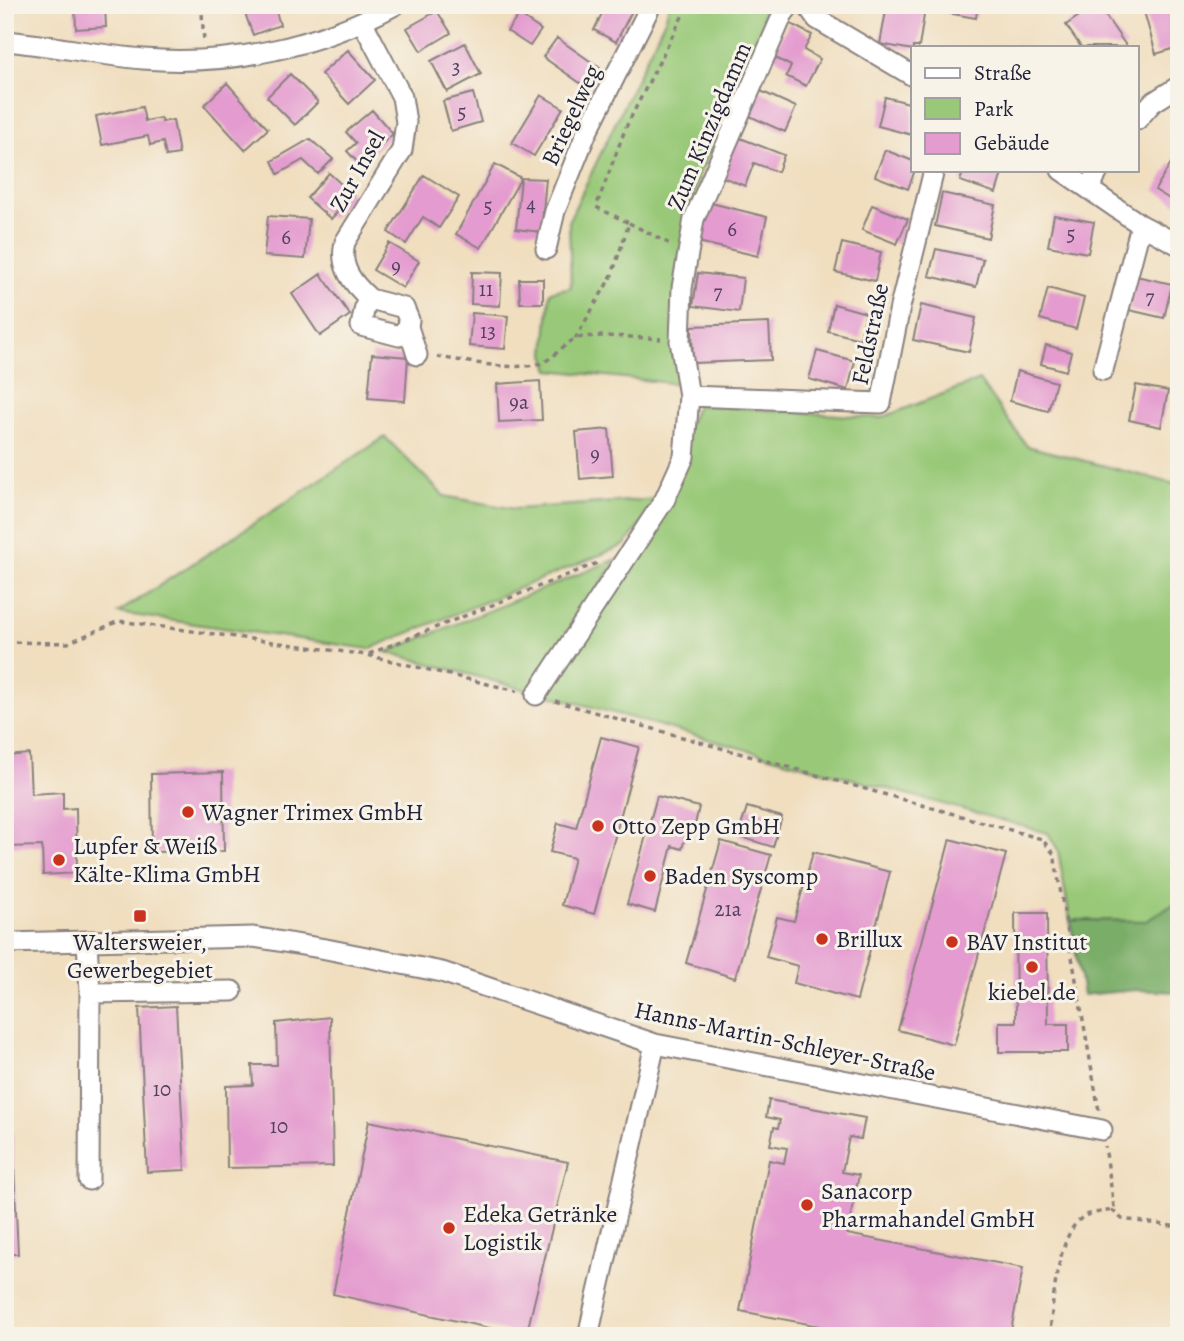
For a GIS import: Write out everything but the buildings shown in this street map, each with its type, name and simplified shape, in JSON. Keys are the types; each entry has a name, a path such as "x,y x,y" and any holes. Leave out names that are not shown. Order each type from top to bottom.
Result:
{"street":[{"path":"5,41 159,52 205,60 263,53 294,45 363,23 395,5"},
{"name":"Briegelweg","path":"546,249 555,212 586,134 652,5"},
{"name":"Zum Kinzigdamm","path":"536,695 665,499 684,457 689,396 680,341 682,288 694,219 783,13 790,5"},
{"path":"807,5 817,19 911,74"},
{"name":"Zur Insel","path":"363,23 402,97 406,122 402,150 345,242 342,261 357,288 370,299"},
{"path":"1138,119 1152,103 1179,86"},
{"name":"Feldstraße","path":"689,396 880,403 900,307 934,172"},
{"path":"1064,172 1141,225 1179,245"},
{"path":"1089,188 1098,172"},
{"path":"1103,370 1141,225"},
{"path":"408,327 399,337 361,326 365,306 370,299 404,308 417,355"},
{"name":"Hanns-Martin-Schleyer-Straße","path":"5,943 253,937 326,949 442,972 655,1044 1102,1130"},
{"path":"87,942 90,993 89,1180"},
{"path":"90,993 232,991"},
{"path":"588,1336 655,1044"}],"path":[{"path":"144,5 145,14"},
{"path":"198,5 202,13 205,60"},
{"path":"688,5 626,127 596,207 667,243 681,246 690,244"},
{"path":"417,355 502,366 535,365 552,358 575,339 612,275 629,223"},
{"path":"575,339 629,336 680,341"},
{"path":"367,655 632,549"},
{"path":"5,642 68,643 119,621 367,655 536,695 1042,839 1054,855 1114,1198 1112,1210"},
{"path":"1112,1210 1122,1219 1179,1227"},
{"path":"1050,1336 1054,1293 1068,1235 1075,1224 1086,1215 1112,1210"}],"green space":[{"path":"669,5 767,5 762,17 769,21 700,172 682,238 679,384 550,370 545,354 550,292 571,287 569,220 666,17"},
{"path":"979,380 1027,446 1179,485 1179,901 1146,921 1070,920 1058,850 1048,833 541,693 632,554 697,405 881,418"},
{"path":"385,437 444,496 515,509 659,499 625,545 369,649 118,613"},
{"path":"616,559 534,692 387,652"},
{"path":"1179,901 1179,992 1136,990 1083,995 1070,920 1146,921"}],"place":[{"name":"Wagner Trimex GmbH","path":"188,812"},
{"name":"Otto Zepp GmbH","path":"598,826"},
{"name":"Lupfer & Weiß Kälte-Klima GmbH","path":"59,860"},
{"name":"Baden Syscomp","path":"650,876"},
{"name":"Waltersweier, Gewerbegebiet","path":"140,916"},
{"name":"Brillux","path":"822,939"},
{"name":"BAV Institut","path":"952,942"},
{"name":"kiebel.de","path":"1032,967"},
{"name":"Sanacorp Pharmahandel GmbH","path":"807,1205"},
{"name":"Edeka Getränke Logistik","path":"449,1228"}]}
